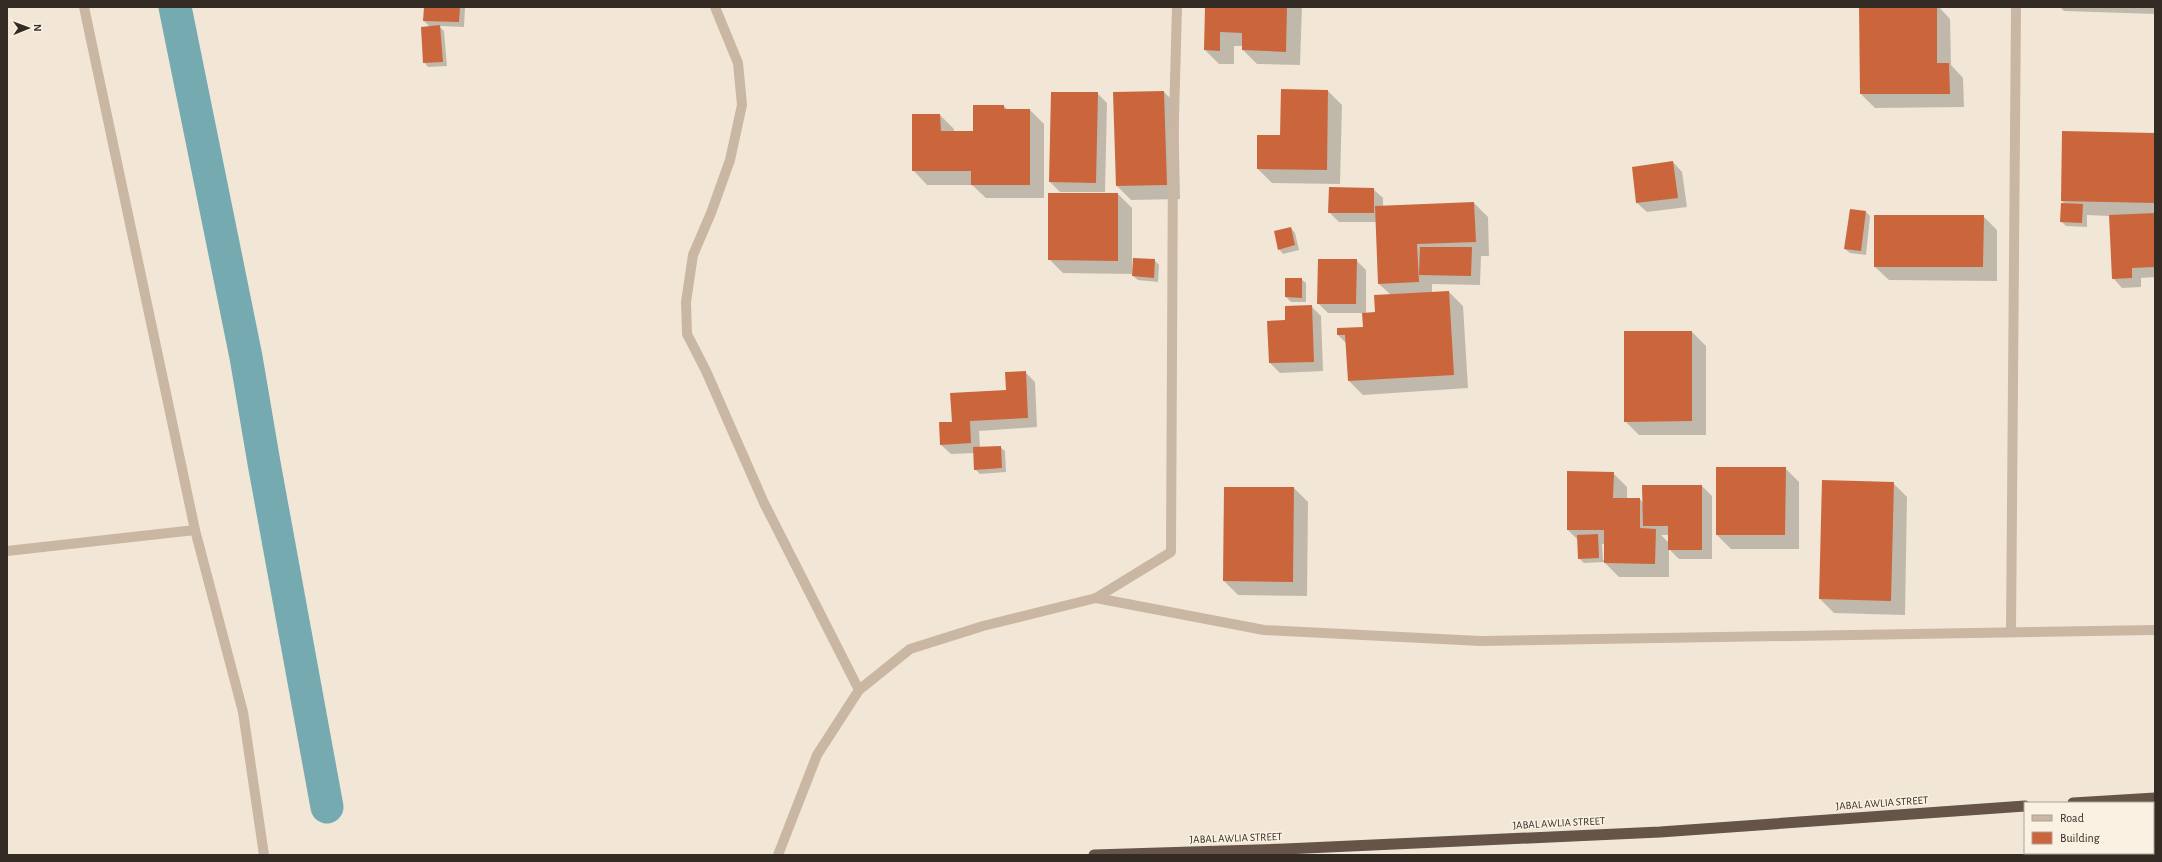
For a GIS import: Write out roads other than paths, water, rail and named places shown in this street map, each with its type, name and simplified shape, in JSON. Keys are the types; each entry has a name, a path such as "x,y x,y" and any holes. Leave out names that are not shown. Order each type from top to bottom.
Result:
{"highway":[{"path":"2089,802 2155,798"},
{"name":"JABAL AWLIA STREET","path":"1094,855 1285,849 1660,832 2024,806"}],"street":[{"path":"84,7 195,530 243,712 264,855"},
{"path":"715,7 738,63 742,105 730,160 711,213 693,255 686,302 687,334 706,371 764,503 860,690"},
{"path":"778,855 817,755 860,690 910,649 984,626 1096,598 1171,552 1173,155 1177,7"},
{"path":"2011,632 2016,7"},
{"path":"7,551 195,530"},
{"path":"1096,598 1264,630 1480,641 2155,630"}],"waterway":[{"path":"175,7 246,357 327,807"}]}
